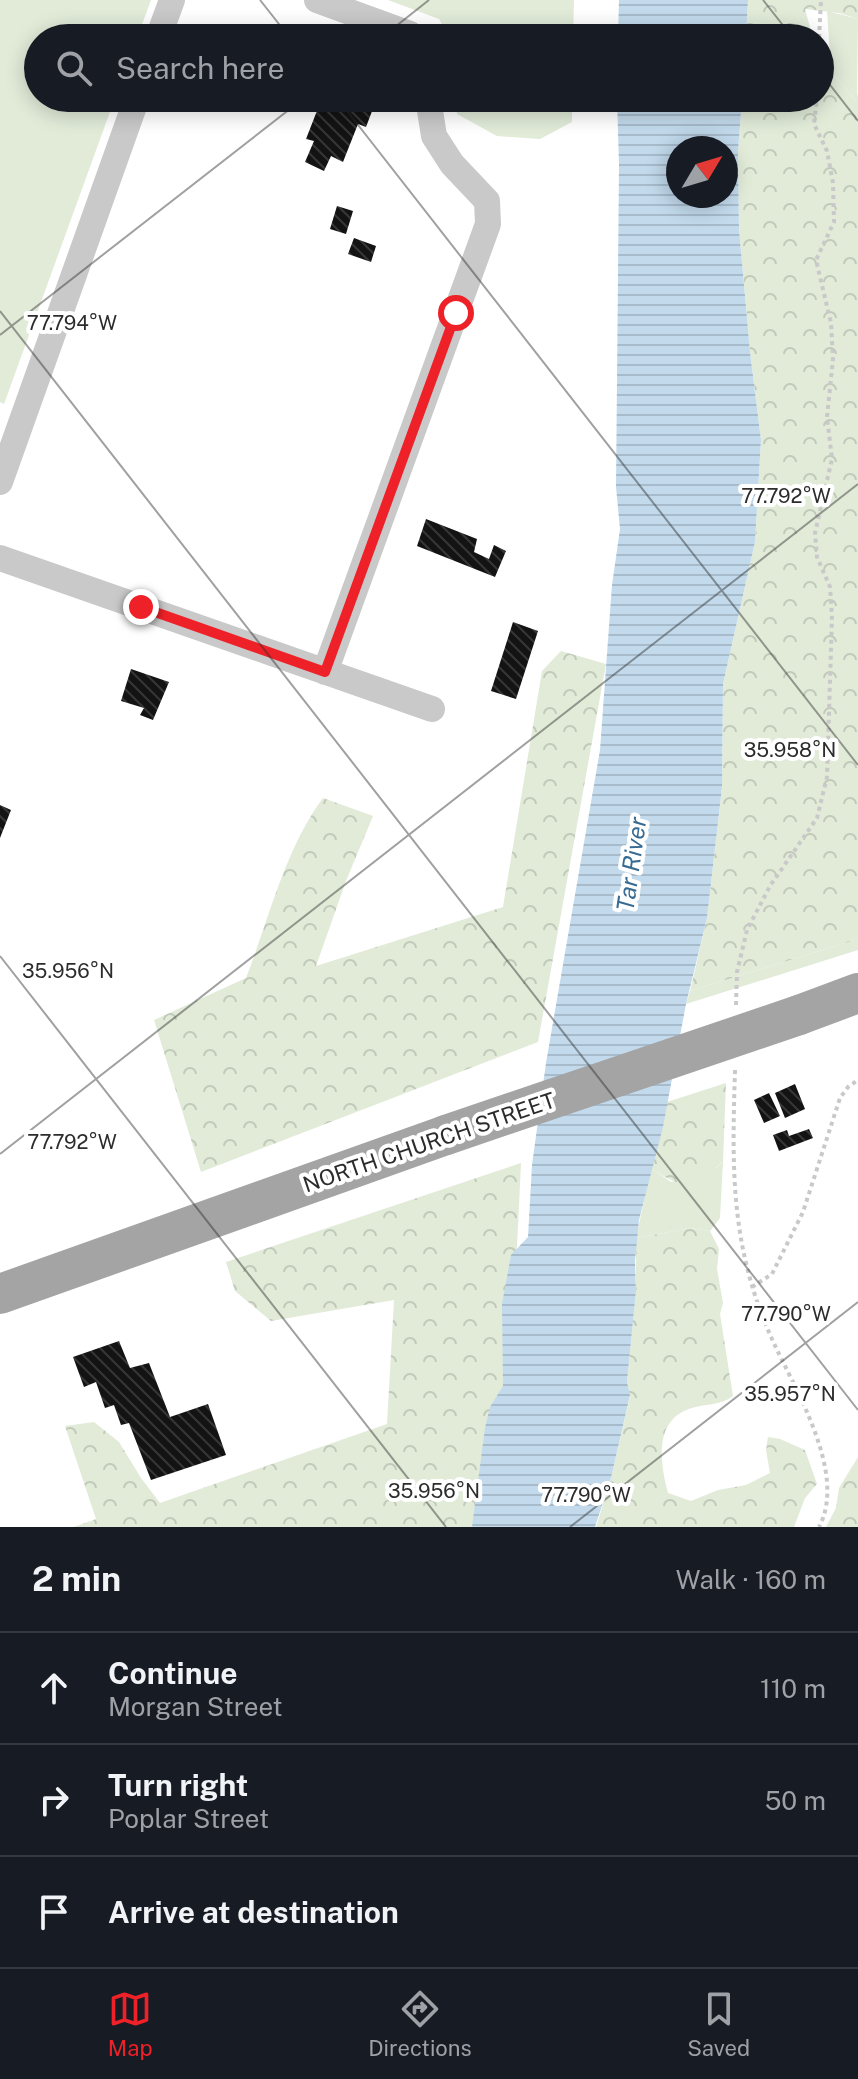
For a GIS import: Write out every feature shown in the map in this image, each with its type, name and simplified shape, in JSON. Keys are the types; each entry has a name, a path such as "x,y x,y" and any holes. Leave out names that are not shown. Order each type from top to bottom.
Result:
{"main road":[{"name":"NORTH CHURCH STREET","path":"0,1294 858,993"}],"street":[{"path":"163,24 172,0"},
{"path":"317,0 383,24"},
{"path":"0,482 132,112"},
{"path":"325,672 488,224 487,201 452,164 434,136 430,112"},
{"path":"0,558 432,709"}],"path":[{"path":"820,24 821,0"},
{"path":"736,1017 737,972 747,930 770,886 817,818 827,777 832,617 830,587 817,557 815,533 832,459 827,417 833,359 831,323 816,260 834,222 833,183 827,151 814,124 815,112"},
{"path":"735,1063 733,1172 737,1223 752,1287 816,1436 826,1469 825,1515 819,1527"},
{"path":"752,1287 772,1274 803,1212 840,1098 858,1080"}],"green space":[{"path":"0,0 151,0 142,24 24,24 24,112 110,112 4,404 0,402"},
{"path":"388,0 574,0 573,24 442,24 439,19"},
{"path":"748,0 858,0 858,19 805,9 809,24 747,24"},
{"path":"827,11 858,19 857,102 834,75 834,24 828,24"},
{"path":"834,75 856,101 858,93 858,939 690,991 707,918 722,787 723,684 755,542 761,440 739,229 741,112 834,112"},
{"path":"572,112 572,122 540,139 497,136 457,114"},
{"path":"561,651 606,664 538,1042 201,1172 154,1020 246,978 288,862 323,798 373,816 316,966 503,907 542,671"},
{"path":"858,939 858,950 686,1004 690,991"},
{"path":"726,1083 723,1161 705,1177 689,1184 672,1181 651,1168 667,1102"},
{"path":"723,1161 720,1218 710,1231 691,1228 636,1238 651,1168 671,1182 716,1168"},
{"path":"521,1163 511,1373 485,1527 74,1527 96,1519 65,1426 94,1422 119,1442 160,1503 387,1424 394,1300 271,1321 235,1291 226,1262"},
{"path":"691,1228 710,1231 719,1249 717,1269 723,1303 720,1314 733,1396 718,1403 692,1408 671,1422 662,1443 668,1493 691,1501 718,1490 746,1485 770,1473 766,1450 768,1437 780,1439 805,1450 817,1484 805,1498 794,1527 596,1527 630,1396 627,1382 636,1291 636,1238"},
{"path":"858,1457 858,1527 826,1527 836,1508 839,1488"}],"water":[{"path":"619,0 748,0 747,24 618,24"},
{"name":"Tar River","path":"617,112 741,112 739,229 761,440 755,542 723,684 722,787 707,918 686,1004 663,1127 639,1220 627,1382 630,1395 611,1478 595,1527 472,1527 485,1428 490,1407 503,1386 502,1304 511,1255 528,1237 532,1165 546,1063 600,750 612,585 620,529 616,487"}],"building":[{"path":"317,112 372,112 366,127 358,124 343,162 331,156 324,171 305,162 314,141 306,139"},
{"path":"337,206 353,211 346,234 330,229"},
{"path":"354,238 376,246 371,262 348,254"},
{"path":"426,519 477,539 474,552 489,559 494,545 506,551 495,577 417,546"},
{"path":"513,622 538,631 516,699 491,691"},
{"path":"131,669 169,682 153,720 140,715 144,708 121,701"},
{"path":"0,805 11,810 0,838"},
{"path":"795,1084 805,1109 785,1118 775,1093"},
{"path":"769,1093 780,1116 764,1123 754,1100"},
{"path":"809,1129 813,1138 779,1151 773,1135 787,1130 789,1136"},
{"path":"119,1341 130,1368 149,1363 170,1417 208,1404 226,1455 151,1480 129,1423 121,1425 114,1405 105,1408 96,1382 84,1387 73,1357"}],"route":[{"path":"141,607 325,672 456,313"}]}
